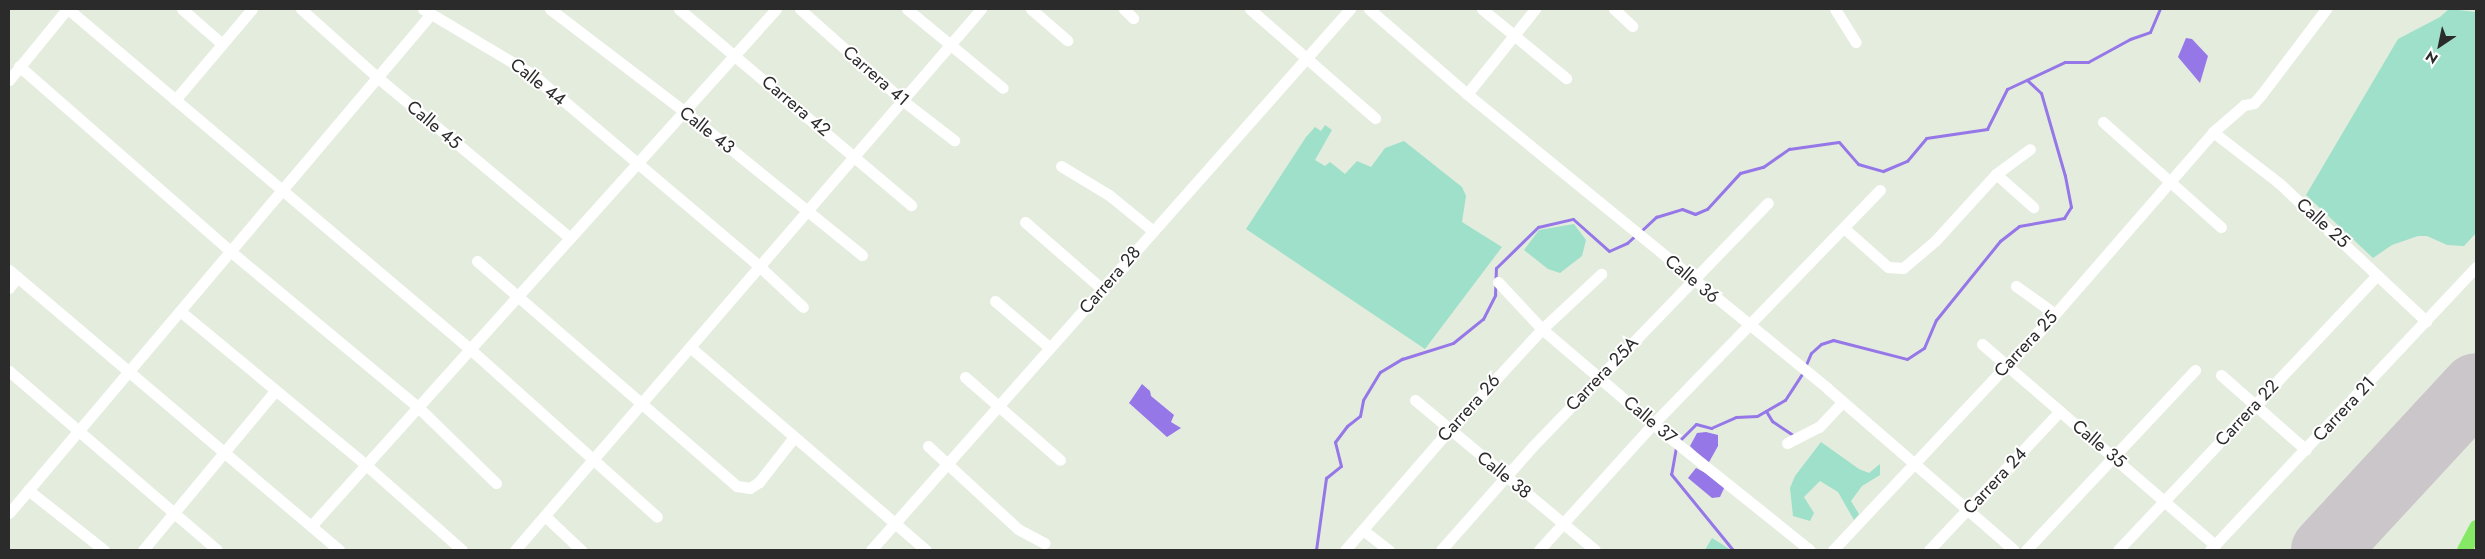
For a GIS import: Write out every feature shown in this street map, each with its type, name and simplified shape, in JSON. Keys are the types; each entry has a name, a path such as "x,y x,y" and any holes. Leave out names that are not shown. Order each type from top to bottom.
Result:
{"main road":[{"path":"2464,550 2476,527"}],"street":[{"path":"9,80 68,9 470,349 657,517"},
{"path":"182,9 221,43"},
{"path":"175,100 221,43 252,9"},
{"name":"Calle 45","path":"301,9 377,77 570,238"},
{"name":"Calle 43","path":"550,9 684,111 862,254"},
{"name":"Carrera 42","path":"679,9 735,54 911,205"},
{"path":"311,526 776,9"},
{"name":"Carrera 41","path":"800,9 902,100 954,140"},
{"path":"907,9 1004,88"},
{"path":"515,550 981,9"},
{"path":"1031,9 1066,40"},
{"path":"1124,9 1133,18"},
{"path":"1250,9 1375,118"},
{"name":"Carrera 28","path":"871,550 1350,9"},
{"name":"Calle 36","path":"1370,9 1467,94 1827,388 2014,550"},
{"path":"1482,9 1513,37 1566,78"},
{"path":"1467,94 1535,9"},
{"path":"1614,9 1632,26"},
{"path":"1835,9 1856,42"},
{"name":"Carrera 25","path":"1833,550 1912,463 2008,365 2171,183 2213,132 2244,105 2254,103 2326,9"},
{"path":"9,513 377,77 427,12"},
{"name":"Calle 44","path":"427,12 532,74 636,164 759,266 803,307"},
{"path":"19,66 230,251 418,407 496,483"},
{"path":"2103,122 2221,227"},
{"name":"Calle 25","path":"2213,132 2279,183 2350,246 2376,276 2426,321"},
{"path":"1845,229 1888,267 1903,268 1916,257 1996,174 2030,149"},
{"path":"1061,166 1110,194 1153,231"},
{"path":"1996,174 2032,207"},
{"path":"1539,550 1880,190"},
{"name":"Carrera 25A","path":"1441,550 1506,476 1599,377 1692,279 1768,204"},
{"path":"1025,222 1102,289"},
{"path":"477,261 519,294 736,486 750,488 759,482 794,437"},
{"name":"Carrera 21","path":"2213,548 2476,267"},
{"path":"9,288 13,274 127,373 339,550"},
{"name":"Carrera 26","path":"1345,550 1449,430 1542,329 1601,274"},
{"name":"Carrera 22","path":"2118,550 2376,276"},
{"name":"Calle 37","path":"1498,282 1542,329 1656,427 1810,550"},
{"path":"2016,286 2054,314"},
{"path":"995,301 1050,348"},
{"path":"180,311 366,465 462,550"},
{"name":"Calle 35","path":"1982,344 2165,500 2213,548"},
{"path":"690,347 926,550"},
{"path":"2026,550 2195,370"},
{"path":"9,371 217,550"},
{"path":"2221,375 2306,450"},
{"path":"965,376 1060,460"},
{"path":"143,550 275,391"},
{"name":"Calle 38","path":"1415,400 1595,550"},
{"path":"1787,444 1819,427 1842,402"},
{"name":"Carrera 24","path":"1929,550 2060,411"},
{"path":"928,446 946,465 1018,529 1044,543"},
{"path":"28,490 104,550"},
{"path":"545,516 581,550"},
{"path":"1362,530 1389,550"}],"green space":[{"path":"2449,9 2476,12 2476,233 2464,246 2447,245 2427,236 2418,236 2392,245 2373,258 2306,195 2398,39 2440,17"},
{"path":"1325,125 1332,130 1315,160 1325,166 1330,162 1345,174 1357,161 1371,167 1385,148 1404,141 1462,187 1466,196 1462,222 1502,247 1425,349 1246,229 1306,137 1315,127 1321,131"},
{"path":"1574,224 1586,240 1582,256 1560,273 1548,269 1524,250 1539,230"},
{"path":"1821,442 1859,469 1869,473 1880,464 1880,475 1862,486 1851,501 1859,514 1854,520 1838,492 1820,481 1804,497 1814,513 1810,521 1793,516 1790,488 1795,476"},
{"path":"1712,538 1731,550 1705,550"}],"shaded area":[{"path":"2186,38 2192,39 2208,56 2200,83 2178,57"},
{"path":"1142,384 1150,391 1151,396 1174,415 1171,422 1181,428 1167,437 1129,403"},
{"path":"1706,432 1718,435 1718,446 1708,464 1690,446 1697,433"},
{"path":"1696,468 1726,484 1720,497 1712,498 1688,478"}],"waterway":[{"path":"1641,231 1656,217 1682,209 1695,214 1707,209 1740,173 1763,167 1789,149 1839,142 1858,164 1883,171 1907,161 1926,138 1987,129 2007,89 2065,62 2088,62 2130,39 2150,32 2160,9"},
{"path":"1805,367 1811,353 1821,344 1833,340 1907,359 1924,348 1936,320 2000,241 2019,226 2064,218 2071,207 2065,176 2041,93 2027,80"},
{"path":"1316,550 1326,478 1341,466 1335,442 1347,426 1360,416 1363,400 1380,372 1402,359 1453,343 1483,319 1495,295 1496,268 1538,227 1573,219 1609,251 1627,243 1636,235"},
{"path":"1679,441 1696,424 1711,428 1736,417 1757,416 1785,400 1803,372"},
{"path":"1766,411 1772,421 1794,436"},
{"path":"1676,447 1671,474 1733,550"}],"runway":[{"path":"2325,550 2476,387"}]}
